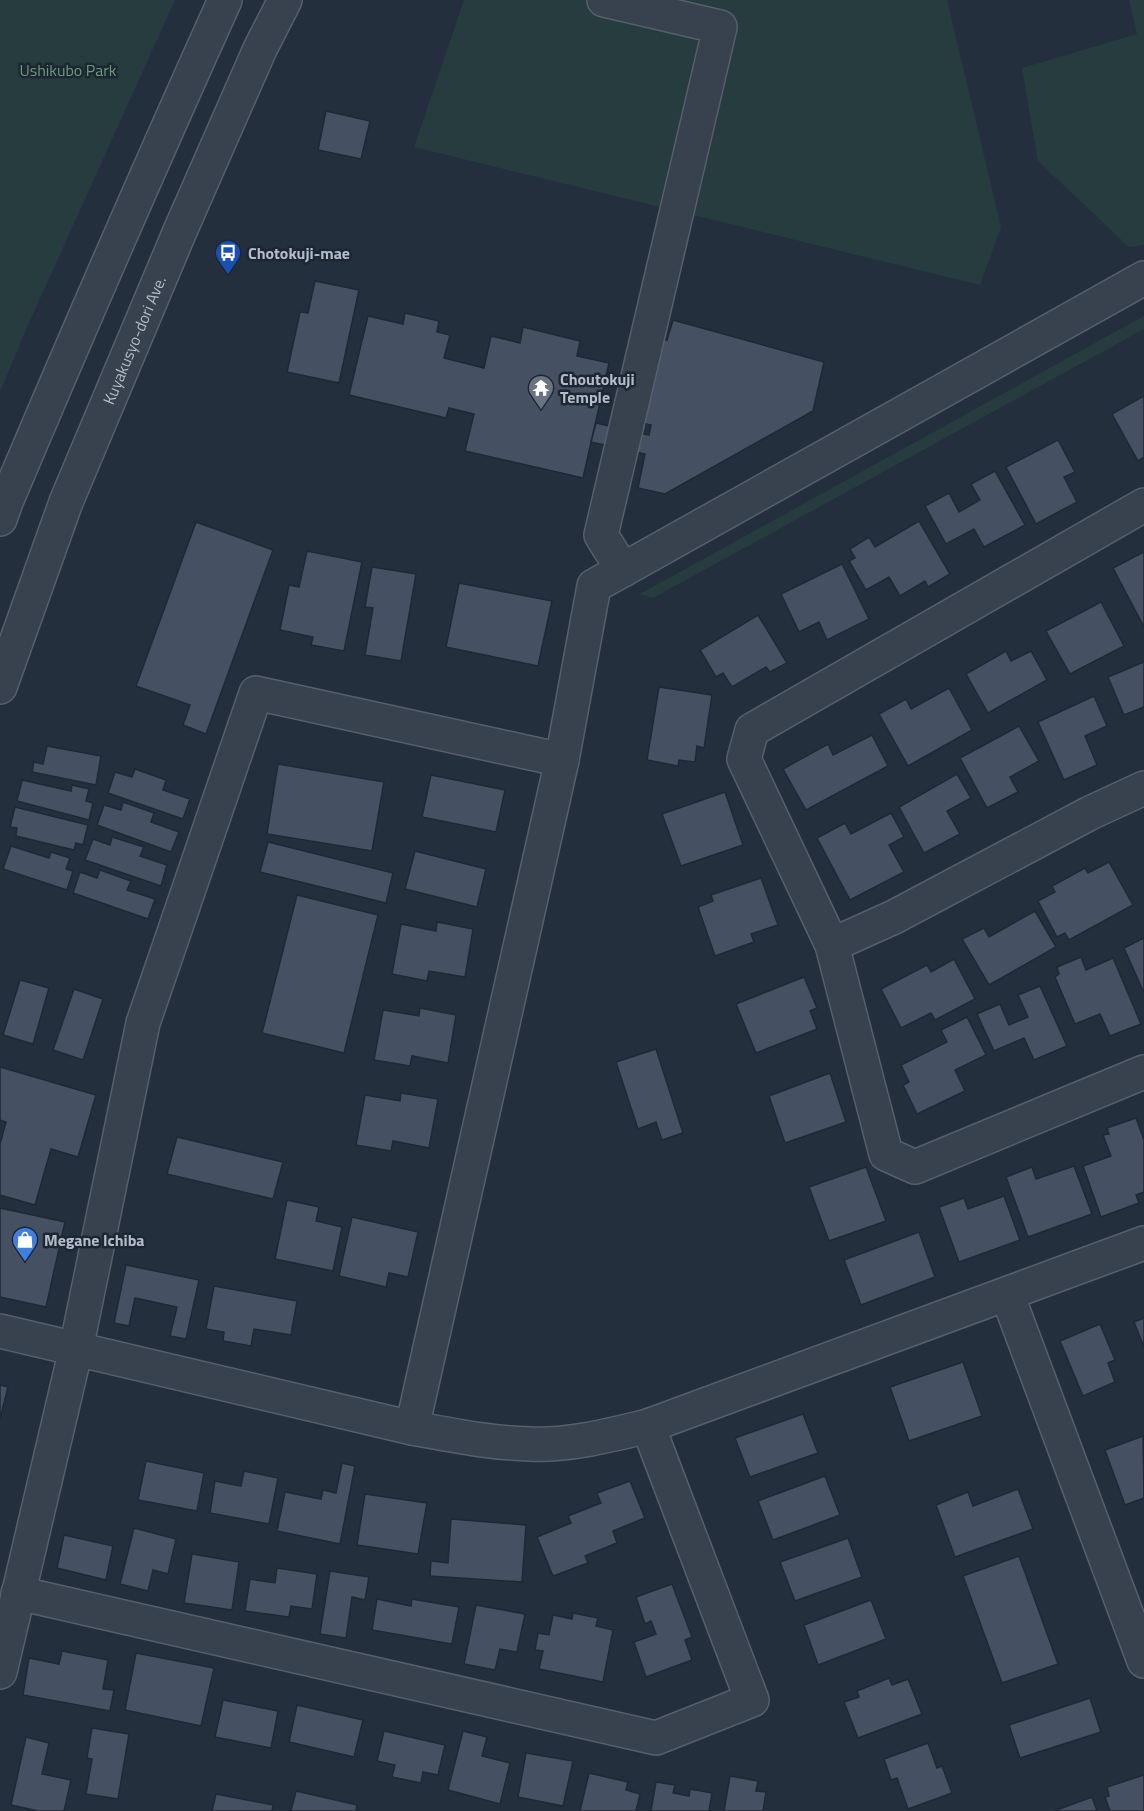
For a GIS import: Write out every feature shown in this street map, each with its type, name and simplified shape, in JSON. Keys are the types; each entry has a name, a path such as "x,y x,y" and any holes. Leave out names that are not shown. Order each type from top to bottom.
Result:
{"street":[{"path":"0,519 83,321 225,0"},
{"name":"Kuyakusyo-dori Ave.","path":"0,687 66,502 180,231 260,49 285,0"},
{"path":"604,0 720,27 601,535 623,570"},
{"path":"412,1428 562,760 594,586 1144,278"},
{"path":"1142,1078 915,1167 886,1154 832,945 744,759 752,730 1144,506"},
{"path":"0,1672 76,1349 143,1023 256,693 562,760"},
{"path":"832,945 894,917 1090,813 1144,788"},
{"path":"0,1331 412,1428 474,1440 532,1444 593,1439 648,1426 1144,1243"},
{"path":"1007,1294 1144,1661"},
{"path":"18,1593 656,1738 752,1700 648,1426"}],"green space":[{"name":"Ushikubo Park","path":"0,0 175,0 0,392"},
{"path":"464,0 947,0 1001,227 980,285 414,147"},
{"path":"1129,0 1144,0 1144,245 1129,247 1038,161 1022,68 1137,34"},
{"path":"1144,316 1144,329 653,598 640,594"}],"building":[{"path":"326,111 370,121 361,159 318,150"},
{"path":"315,281 359,290 339,383 287,372 300,312 308,313"},
{"path":"405,313 439,321 437,332 450,335 444,358 484,368 491,336 520,343 523,327 580,341 577,356 609,363 583,478 465,451 474,414 449,408 446,418 349,395 368,316 403,324"},
{"path":"673,320 824,362 813,411 665,494 638,488 645,454 591,442 596,423 649,435 651,425 633,421 655,337 667,340"},
{"path":"1144,396 1144,457 1138,461 1112,414"},
{"path":"1058,440 1075,472 1064,477 1077,502 1036,524 1006,467"},
{"path":"995,471 1025,525 984,547 974,529 946,544 925,506 949,493 959,512 980,500 971,484"},
{"path":"919,521 950,574 928,587 925,581 900,596 889,577 866,590 849,561 855,558 850,549 869,537 875,547"},
{"path":"196,522 273,550 206,734 183,725 190,705 136,686"},
{"path":"307,551 362,562 344,651 311,645 313,637 280,630 289,585 299,587"},
{"path":"1144,552 1144,627 1113,568"},
{"path":"842,564 869,619 827,640 819,622 799,632 781,594"},
{"path":"372,567 416,574 401,661 365,655 373,608 365,607"},
{"path":"459,583 552,601 538,666 446,647"},
{"path":"1101,602 1124,646 1070,674 1046,631"},
{"path":"758,615 787,663 770,672 766,667 732,687 723,673 716,677 700,650"},
{"path":"1006,651 1011,661 1031,651 1047,680 988,713 966,674"},
{"path":"1144,662 1144,707 1124,715 1108,677"},
{"path":"659,687 712,695 704,748 697,746 695,762 679,760 678,766 647,760"},
{"path":"949,688 972,730 908,766 879,714 906,699 911,709"},
{"path":"1094,696 1107,726 1085,736 1097,765 1064,780 1038,722"},
{"path":"1019,726 1039,761 1010,777 1018,792 987,808 960,758"},
{"path":"872,735 888,766 806,810 783,769 828,744 833,755"},
{"path":"47,746 101,756 96,785 32,772 34,762 43,764"},
{"path":"278,764 384,782 372,851 267,834"},
{"path":"135,769 166,780 163,790 190,799 183,819 108,793 115,772 132,777"},
{"path":"957,774 971,798 947,811 960,834 924,853 899,807"},
{"path":"431,775 505,790 496,832 422,817"},
{"path":"22,780 71,791 72,785 89,789 86,801 93,803 89,820 17,801"},
{"path":"725,792 743,845 681,866 662,814"},
{"path":"123,802 154,813 151,822 179,832 171,852 97,825 104,805 121,810"},
{"path":"15,807 88,825 83,845 76,843 74,850 16,836 17,828 10,827"},
{"path":"891,813 904,837 889,845 904,872 850,900 817,838 845,823 851,834"},
{"path":"112,837 144,847 140,856 167,865 161,886 85,860 93,839 110,845"},
{"path":"268,842 393,873 386,903 260,872"},
{"path":"11,846 49,858 51,852 70,858 66,869 73,871 67,890 3,869"},
{"path":"415,851 486,869 477,907 405,889"},
{"path":"1109,862 1133,905 1069,940 1065,933 1057,937 1038,901 1055,892 1052,886 1085,868 1088,873"},
{"path":"100,870 131,881 127,890 155,899 148,919 73,893 80,872 97,878"},
{"path":"761,878 778,925 751,934 754,942 715,956 698,907 713,901 711,895"},
{"path":"297,895 378,915 344,1053 262,1033"},
{"path":"1035,911 1056,947 989,985 962,939 984,928 989,937"},
{"path":"437,922 473,929 465,977 429,971 427,981 392,974 401,924 436,931"},
{"path":"1144,938 1144,993 1124,948"},
{"path":"1081,957 1086,970 1113,958 1141,1024 1110,1036 1100,1014 1075,1024 1055,977 1059,974 1057,967"},
{"path":"954,959 975,999 935,1020 931,1013 901,1028 881,989 927,965 931,972"},
{"path":"804,977 817,1008 810,1011 817,1029 756,1053 736,1004"},
{"path":"20,980 49,988 33,1044 3,1035"},
{"path":"1040,986 1067,1046 1034,1060 1024,1038 994,1051 977,1014 1000,1004 1009,1025 1028,1017 1018,995"},
{"path":"74,989 103,999 83,1060 53,1050"},
{"path":"420,1008 456,1015 448,1063 412,1056 410,1066 374,1060 383,1010 419,1016"},
{"path":"967,1017 986,1055 955,1070 965,1091 917,1114 903,1085 909,1082 901,1065 947,1042 941,1030"},
{"path":"656,1049 683,1133 662,1140 656,1122 638,1129 616,1062"},
{"path":"0,1067 96,1095 78,1157 51,1149 35,1205 0,1195 0,1144 6,1122 0,1120"},
{"path":"830,1073 846,1122 785,1143 769,1096"},
{"path":"401,1093 438,1099 429,1148 393,1141 391,1151 356,1145 365,1095 400,1101"},
{"path":"1136,1118 1144,1140 1144,1192 1136,1195 1139,1203 1101,1217 1083,1166 1111,1156 1103,1135 1109,1134 1107,1128"},
{"path":"177,1137 283,1162 273,1199 167,1174"},
{"path":"1074,1166 1092,1214 1028,1237 1006,1177 1032,1167 1036,1179"},
{"path":"866,1167 886,1221 829,1241 809,1187"},
{"path":"1004,1196 1020,1240 959,1262 939,1207 964,1198 968,1209"},
{"path":"287,1200 319,1207 316,1221 342,1227 333,1271 275,1259"},
{"path":"0,1208 65,1222 46,1307 0,1297"},
{"path":"352,1217 418,1232 408,1277 389,1273 386,1287 339,1276"},
{"path":"919,1232 935,1277 861,1305 844,1260"},
{"path":"126,1265 199,1280 186,1339 170,1336 177,1307 135,1298 129,1326 114,1323"},
{"path":"214,1286 297,1301 291,1335 254,1329 251,1346 223,1341 224,1332 206,1329"},
{"path":"1144,1318 1144,1347 1134,1322"},
{"path":"1100,1324 1115,1360 1108,1363 1115,1382 1083,1396 1060,1341"},
{"path":"963,1362 982,1416 909,1441 890,1387"},
{"path":"0,1385 8,1387 0,1419"},
{"path":"803,1414 818,1453 750,1477 735,1438"},
{"path":"1143,1436 1144,1498 1125,1505 1105,1450"},
{"path":"146,1461 204,1473 197,1511 138,1500"},
{"path":"342,1463 355,1466 340,1544 277,1531 285,1492 321,1499 323,1490 336,1493"},
{"path":"244,1471 278,1478 269,1524 210,1513 215,1481 241,1486"},
{"path":"825,1476 840,1515 773,1540 758,1501"},
{"path":"630,1481 645,1518 613,1531 617,1543 585,1556 588,1563 553,1576 537,1537 571,1523 568,1516 601,1503 597,1493"},
{"path":"1018,1489 1033,1529 955,1557 936,1505 968,1492 973,1506"},
{"path":"365,1494 427,1503 418,1554 357,1545"},
{"path":"451,1519 526,1525 522,1582 430,1576 431,1561 448,1563"},
{"path":"134,1528 176,1539 168,1574 153,1570 148,1591 120,1584"},
{"path":"64,1535 113,1546 106,1580 57,1568"},
{"path":"848,1538 862,1577 795,1601 780,1562"},
{"path":"192,1554 239,1562 232,1610 184,1603"},
{"path":"1019,1556 1058,1664 1002,1683 963,1576"},
{"path":"277,1568 317,1574 312,1609 291,1606 289,1617 245,1611 250,1579 275,1583"},
{"path":"330,1571 369,1577 365,1600 352,1597 346,1638 320,1634"},
{"path":"672,1584 692,1637 685,1640 692,1660 646,1677 634,1642 656,1634 651,1621 645,1624 636,1597"},
{"path":"377,1599 411,1606 412,1599 459,1607 452,1644 372,1630"},
{"path":"871,1600 886,1639 818,1665 804,1625"},
{"path":"476,1605 525,1614 517,1652 500,1649 495,1670 464,1664"},
{"path":"573,1613 598,1618 596,1626 613,1630 603,1682 539,1669 543,1651 535,1650 538,1633 549,1635 553,1615 572,1619"},
{"path":"62,1651 108,1660 103,1689 114,1690 110,1711 23,1695 29,1658 59,1664"},
{"path":"136,1653 214,1668 201,1726 125,1710"},
{"path":"889,1678 892,1685 908,1679 922,1714 858,1738 844,1702 859,1697 857,1691"},
{"path":"1090,1698 1101,1732 1020,1758 1009,1725"},
{"path":"223,1700 278,1711 271,1748 215,1737"},
{"path":"297,1705 363,1720 354,1757 289,1742"},
{"path":"92,1728 129,1734 118,1799 86,1794 92,1759 87,1758"},
{"path":"384,1731 445,1745 438,1775 423,1772 421,1783 392,1777 395,1765 377,1761"},
{"path":"463,1731 487,1737 482,1756 510,1763 500,1804 448,1790"},
{"path":"26,1737 49,1743 42,1774 71,1780 64,1811 38,1811 11,1805"},
{"path":"928,1743 937,1768 942,1766 952,1793 908,1809 897,1778 891,1780 884,1759"},
{"path":"526,1753 573,1761 563,1806 518,1797"},
{"path":"589,1773 628,1782 626,1790 640,1794 636,1811 580,1811"},
{"path":"1144,1775 1144,1811 1110,1811 1105,1797 1109,1796 1107,1787"},
{"path":"730,1776 758,1781 756,1791 766,1792 763,1811 724,1811"},
{"path":"656,1782 675,1785 673,1793 689,1796 690,1789 712,1793 709,1811 651,1811"},
{"path":"296,1791 357,1805 356,1811 291,1811"},
{"path":"216,1794 273,1805 272,1811 212,1811"},
{"path":"1092,1797 1097,1811 1054,1811"}],"place":[{"name":"Chotokuji-mae","path":"228,276"},
{"name":"Choutokuji Temple","path":"541,411"},
{"name":"Megane Ichiba","path":"25,1263"}]}
